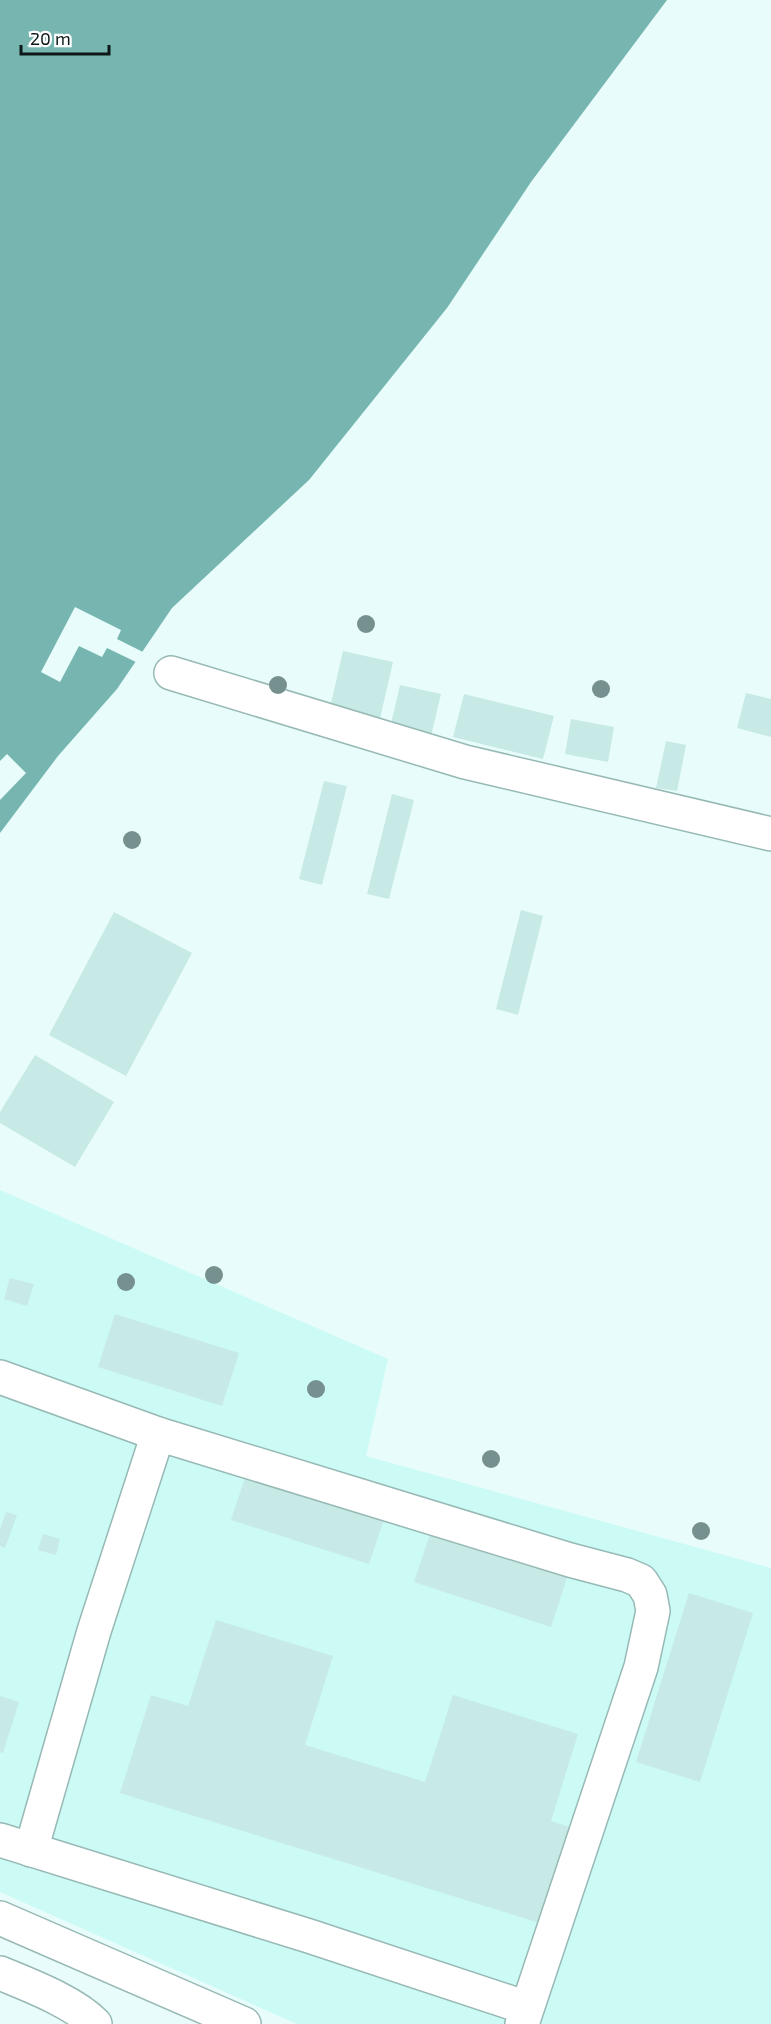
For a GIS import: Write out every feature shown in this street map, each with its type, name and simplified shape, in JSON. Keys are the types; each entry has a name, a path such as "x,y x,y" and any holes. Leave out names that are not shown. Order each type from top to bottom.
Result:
{"street":[{"path":"171,673 465,762 771,834"},
{"path":"0,1840 309,1936 525,2016 641,1667 653,1611 650,1595 641,1581 627,1575 570,1560 158,1434 1,1382"},
{"path":"31,1850 94,1631 158,1434"},
{"path":"0,1918 244,2024"},
{"path":"0,1973 33,1986 86,2014 95,2024"}],"shaded area":[{"path":"0,0 667,0 531,182 447,308 309,480 172,608 117,689 58,756 0,833"},
{"path":"0,1190 388,1359 366,1456 771,1568 771,2024 297,2024 0,1892"}],"pier":[{"path":"75,607 121,630 117,639 145,653 138,663 107,648 102,657 79,646 60,682 41,672"},
{"path":"7,754 26,773 0,800 0,761"}],"building":[{"path":"343,651 393,662 379,723 329,712"},
{"path":"400,685 441,694 431,736 390,728"},
{"path":"746,693 771,699 771,737 737,728"},
{"path":"464,694 554,716 543,759 453,737"},
{"path":"571,719 614,727 608,762 565,754"},
{"path":"666,741 686,745 677,791 656,788"},
{"path":"324,781 347,786 322,885 299,879"},
{"path":"392,794 414,800 389,899 367,894"},
{"path":"521,910 543,916 518,1015 496,1009"},
{"path":"114,912 192,953 126,1076 49,1035"},
{"path":"35,1055 114,1102 75,1167 0,1123 0,1112"},
{"path":"10,1278 34,1284 27,1306 4,1299"},
{"path":"115,1314 239,1353 222,1406 98,1367"},
{"path":"249,1466 387,1510 369,1564 231,1520"},
{"path":"6,1512 17,1515 5,1548 0,1546 0,1529"},
{"path":"432,1528 569,1572 551,1627 414,1582"},
{"path":"43,1534 60,1539 56,1555 38,1550"},
{"path":"689,1593 753,1613 700,1782 636,1762"},
{"path":"216,1620 333,1656 305,1745 425,1782 453,1695 578,1734 551,1821 573,1828 543,1924 120,1793 151,1695 188,1706"},
{"path":"0,1696 19,1702 3,1753 0,1752"}]}
